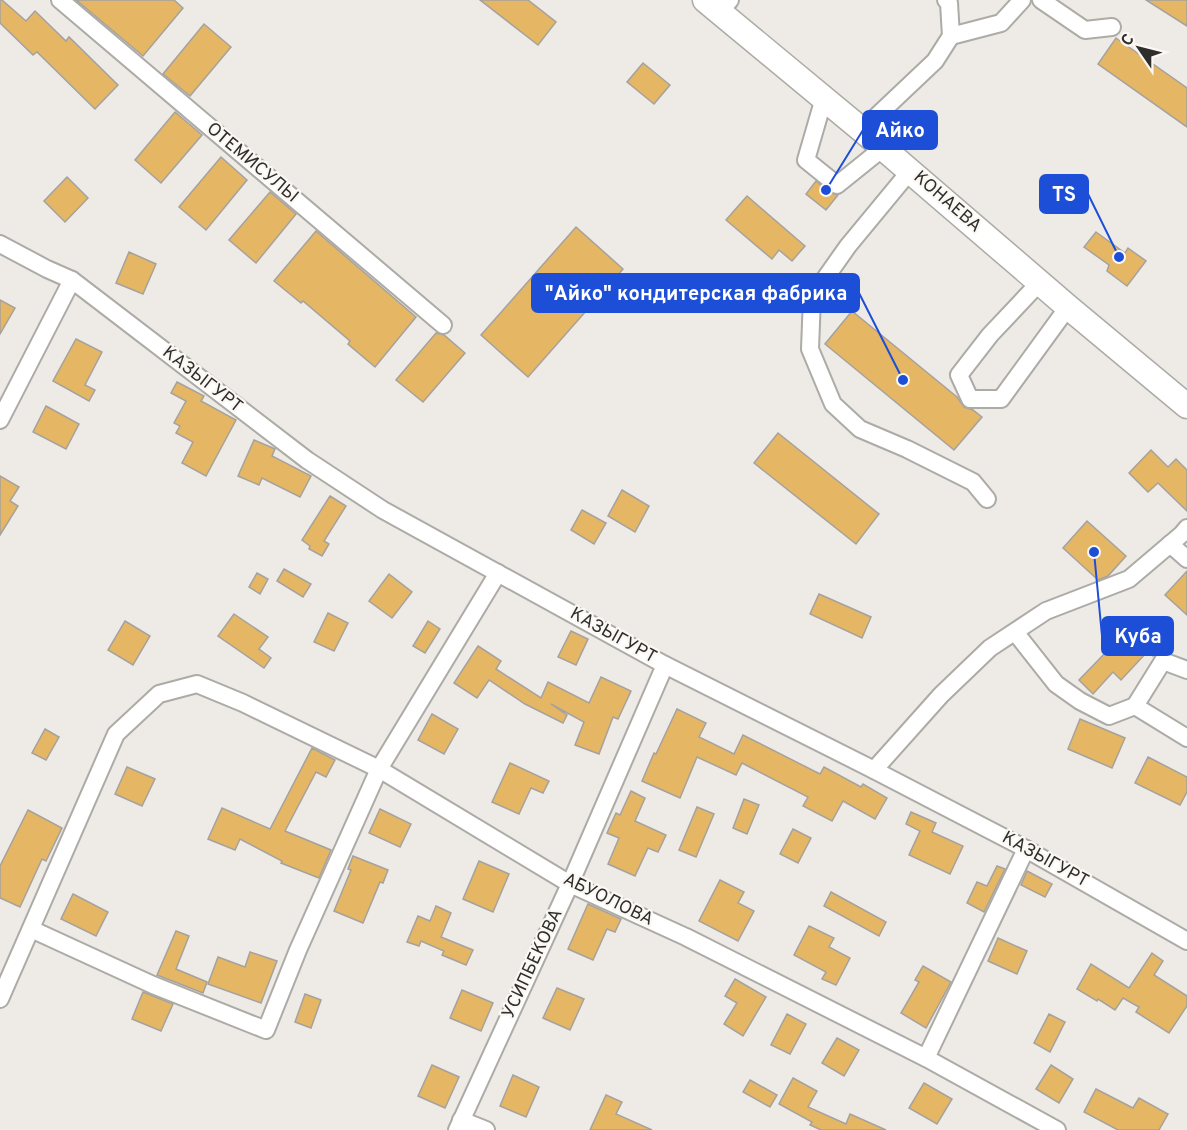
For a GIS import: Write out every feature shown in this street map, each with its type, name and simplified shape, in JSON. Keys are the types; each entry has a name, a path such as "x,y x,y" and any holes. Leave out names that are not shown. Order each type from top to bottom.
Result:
{"main road":[{"name":"КОНАЕВА","path":"718,4 1068,307 1184,398"}],"street":[{"path":"862,130 935,61 951,36 949,3 946,0"},
{"path":"951,36 1001,23 1022,0"},
{"path":"1041,0 1085,30 1112,27"},
{"name":"ОТЕМИСУЛЫ","path":"64,1 443,325"},
{"path":"824,98 806,160 837,185 883,148"},
{"path":"910,171 848,246 812,297 810,349 833,404 860,429 907,449 973,482 987,500"},
{"name":"КАЗЫГУРТ","path":"0,244 72,280 306,460 383,510 665,665 1026,849 1187,941"},
{"path":"0,420 72,280"},
{"path":"1040,282 990,334 959,375 970,399 1001,399 1068,307"},
{"path":"874,770 941,695 990,648 1046,611 1129,579 1187,528"},
{"path":"1170,544 1187,559"},
{"path":"0,999 31,929 153,985 266,1030 298,951 379,769 498,573"},
{"path":"1015,632 1056,684 1080,701 1109,716 1135,706 1163,661 1187,670"},
{"name":"УСИПБЕКОВА","path":"459,1125 570,884 665,665"},
{"name":"АБУОЛОВА","path":"31,929 116,734 159,694 197,684 243,703 379,769 570,884 686,937 927,1058 1057,1130"},
{"path":"1135,706 1187,738"},
{"path":"927,1058 1026,849"},
{"path":"459,1125 486,1130"}],"building":[{"path":"0,0 26,21 35,11 66,41 69,37 118,85 95,109 37,52 33,55 0,23"},
{"path":"76,0 174,0 183,8 143,56"},
{"path":"480,0 528,0 556,22 538,45"},
{"path":"1146,0 1187,0 1187,26"},
{"path":"204,24 231,47 190,96 163,74"},
{"path":"1116,38 1187,88 1187,127 1098,64"},
{"path":"643,63 670,85 654,104 627,82"},
{"path":"175,112 202,135 161,183 135,160"},
{"path":"221,157 247,180 206,230 179,207"},
{"path":"67,177 88,198 65,222 44,201"},
{"path":"816,181 831,193 838,195 826,210 806,194"},
{"path":"270,192 296,214 256,263 229,240"},
{"path":"747,196 805,246 792,261 779,250 772,259 726,220"},
{"path":"576,227 623,269 528,377 481,335"},
{"path":"316,231 416,317 375,367 348,344 350,341 303,301 301,303 274,281"},
{"path":"1096,232 1125,253 1128,248 1146,261 1127,286 1107,271 1109,265 1084,247"},
{"path":"129,252 156,264 143,294 116,283"},
{"path":"0,300 15,308 0,334"},
{"path":"852,311 957,397 964,407 982,417 954,450 825,344"},
{"path":"436,333 444,335 465,353 423,402 396,380"},
{"path":"76,339 102,352 85,385 95,390 89,401 53,381"},
{"path":"177,382 204,396 201,401 236,420 206,476 182,463 193,442 176,433 180,426 174,423 186,401 171,393"},
{"path":"46,406 79,424 66,449 33,432"},
{"path":"778,433 879,514 856,544 754,463"},
{"path":"254,440 275,449 272,456 311,476 300,497 262,478 259,485 238,476"},
{"path":"1151,450 1168,467 1176,459 1187,470 1187,511 1158,483 1148,492 1129,473"},
{"path":"0,476 19,487 10,501 18,506 0,535"},
{"path":"622,490 649,506 635,532 608,516"},
{"path":"330,496 346,506 324,541 329,544 322,556 309,549 310,546 302,540"},
{"path":"582,510 606,523 594,544 571,530"},
{"path":"1087,521 1126,556 1108,576 1098,580 1063,548"},
{"path":"284,569 311,584 303,597 277,581"},
{"path":"1187,571 1187,615 1165,595"},
{"path":"257,573 268,579 260,594 249,587"},
{"path":"389,574 412,592 392,618 369,601"},
{"path":"819,594 871,617 862,638 810,614"},
{"path":"328,613 348,623 334,651 314,642"},
{"path":"234,614 268,637 259,649 271,658 264,668 218,636"},
{"path":"1139,618 1166,644 1153,656 1148,651 1121,680 1113,672 1093,694 1079,680"},
{"path":"125,621 150,636 133,665 108,650"},
{"path":"428,621 440,629 425,653 413,646"},
{"path":"571,631 588,639 576,665 558,657"},
{"path":"478,646 501,661 496,669 541,698 548,682 589,703 601,677 631,691 618,719 613,717 599,754 575,745 584,722 551,704 567,715 563,723 525,704 489,680 477,698 454,683"},
{"path":"677,709 706,723 699,737 734,754 743,735 820,774 824,767 861,787 863,784 887,798 875,819 843,801 832,821 803,806 808,797 742,763 736,775 697,757 680,798 642,781"},
{"path":"432,714 458,729 444,754 418,740"},
{"path":"1080,719 1125,738 1112,768 1068,749"},
{"path":"45,729 59,737 46,760 32,753"},
{"path":"312,748 335,760 326,777 316,772 285,831 331,850 319,878 281,863 282,861 240,839 235,850 208,839 222,808 270,829"},
{"path":"1148,757 1187,777 1187,792 1180,805 1135,783"},
{"path":"510,763 549,781 543,793 531,788 519,814 492,802"},
{"path":"127,767 155,779 142,806 115,794"},
{"path":"631,791 645,798 635,821 666,835 658,852 648,848 635,876 608,864 619,838 607,833 616,813 620,815"},
{"path":"744,799 759,805 747,834 733,828"},
{"path":"697,807 714,814 696,857 679,850"},
{"path":"380,809 411,824 400,847 369,833"},
{"path":"28,810 62,828 46,861 42,859 20,907 0,898 0,866"},
{"path":"911,812 936,823 932,832 963,846 950,874 909,855 920,831 906,824"},
{"path":"793,829 811,838 798,863 780,854"},
{"path":"353,856 388,870 383,883 380,882 363,923 334,911 351,870 348,869"},
{"path":"479,861 509,874 493,912 463,899"},
{"path":"997,866 1005,869 984,912 967,903 977,882 987,886"},
{"path":"1027,871 1052,884 1045,897 1021,885"},
{"path":"720,880 744,892 738,903 754,911 738,941 699,921"},
{"path":"831,892 886,922 879,936 824,906"},
{"path":"73,894 108,912 96,936 61,919"},
{"path":"588,904 621,919 615,932 607,929 593,960 568,949"},
{"path":"436,906 451,913 441,937 473,950 466,965 442,955 444,951 421,941 419,946 407,942 418,916 430,921"},
{"path":"809,926 834,938 829,947 850,958 836,985 822,979 826,972 794,955"},
{"path":"176,931 189,936 176,969 207,982 203,993 157,975"},
{"path":"998,938 1027,951 1017,974 988,961"},
{"path":"250,952 277,961 261,1003 208,984 218,957 245,967"},
{"path":"1152,953 1163,961 1154,975 1187,996 1187,1006 1169,1033 1136,1012 1139,1007 1123,998 1115,1010 1077,989 1091,964 1129,988"},
{"path":"923,966 951,982 926,1028 901,1013 919,982 915,980"},
{"path":"735,979 766,997 743,1036 724,1024 737,1003 725,996"},
{"path":"557,988 584,999 570,1030 543,1018"},
{"path":"462,990 493,1003 481,1031 450,1018"},
{"path":"143,992 173,1004 161,1031 132,1019"},
{"path":"305,994 321,1000 311,1028 295,1022"},
{"path":"787,1014 806,1024 790,1054 771,1045"},
{"path":"1049,1014 1065,1022 1050,1052 1034,1043"},
{"path":"837,1038 859,1050 844,1076 822,1063"},
{"path":"432,1065 459,1077 445,1108 418,1096"},
{"path":"1051,1065 1073,1079 1059,1103 1036,1089"},
{"path":"513,1075 539,1087 526,1117 500,1106"},
{"path":"793,1078 817,1091 808,1107 846,1124 850,1114 886,1130 821,1130 810,1125 812,1122 779,1104"},
{"path":"750,1080 777,1095 770,1107 743,1092"},
{"path":"924,1083 952,1099 937,1124 909,1108"},
{"path":"1096,1089 1133,1108 1139,1098 1168,1114 1159,1130 1118,1130 1084,1112"},
{"path":"606,1095 622,1102 616,1114 652,1130 590,1130"}],"place":[{"name":"Айко","path":"826,190"},
{"name":"TS","path":"1119,257"},
{"name":"\"Айко\" кондитерская фабрика","path":"903,380"},
{"name":"Куба","path":"1094,552"}]}
